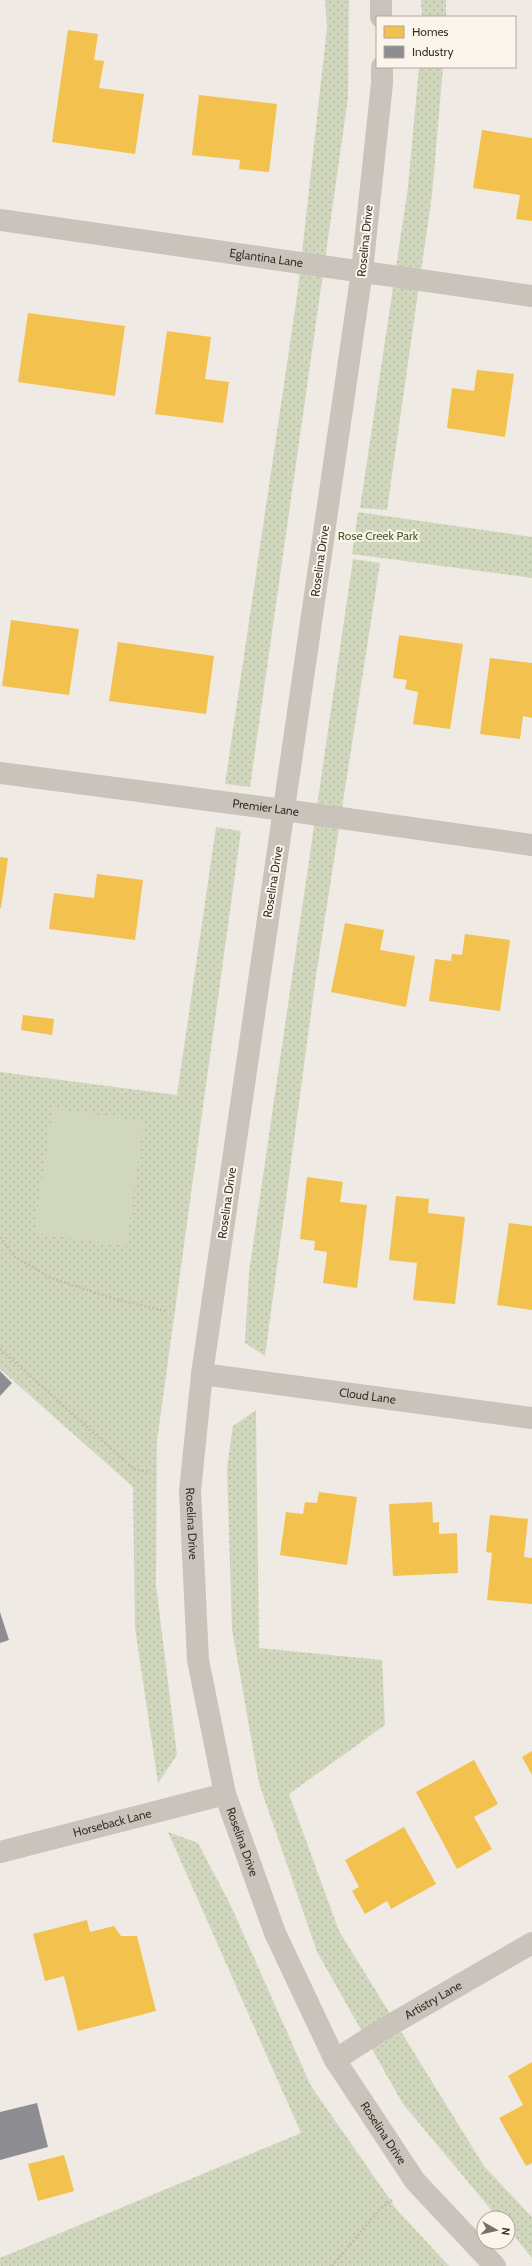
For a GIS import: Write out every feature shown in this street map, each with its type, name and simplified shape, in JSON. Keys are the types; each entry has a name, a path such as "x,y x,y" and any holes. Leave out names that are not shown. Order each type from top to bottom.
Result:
{"street":[{"path":"381,0 381,16"},
{"name":"Roselina Drive","path":"382,68 382,83 362,271 202,1374 190,1491 198,1660 225,1794 275,1933 336,2060 415,2181 495,2266"},
{"name":"Eglantina Lane","path":"0,220 532,296"},
{"name":"Premier Lane","path":"0,773 284,810 532,846"},
{"name":"Cloud Lane","path":"202,1374 532,1418"},
{"name":"Horseback Lane","path":"0,1852 225,1794"},
{"name":"Artistry Lane","path":"336,2060 380,2031 532,1943"}],"path":[{"path":"0,1236 15,1257 51,1278 115,1299 165,1311"},
{"path":"0,1349 134,1469 148,1472"},
{"path":"332,2266 380,2209 392,2200"}],"green space":[{"path":"325,0 349,0 348,98 250,787 225,784 298,289 327,27"},
{"path":"421,0 446,0 446,16 422,16"},
{"path":"419,68 443,68 432,195 387,510 360,508 408,187"},
{"name":"Rose Creek Park","path":"358,512 532,537 532,578 352,554"},
{"path":"353,559 380,563 316,976 265,1356 245,1343 249,1272"},
{"path":"216,827 241,831 157,1441 156,1585 177,1755 158,1783 135,1628 133,1487 0,1369 0,1072 177,1095"},
{"path":"53,1108 144,1122 126,1246 34,1233"},
{"path":"256,1410 259,1648 382,1660 385,1725 289,1794 339,1931 484,2166 532,2217 532,2258 516,2239 516,2210 491,2210 403,2104 317,1952 259,1783 232,1629 227,1467 233,1426"},
{"path":"168,1832 198,1843 231,1906 311,2086 398,2211 449,2266 0,2266 0,2258 301,2133"}],"building: Homes":[{"path":"68,30 98,34 94,60 104,61 99,88 144,94 135,154 52,142"},
{"path":"199,95 277,104 269,172 239,169 240,160 192,155"},
{"path":"482,130 532,138 532,221 516,219 520,195 473,188"},
{"path":"28,313 125,326 115,396 18,382"},
{"path":"167,331 211,337 205,379 229,382 223,423 155,414"},
{"path":"477,370 514,374 505,437 447,428 452,388 474,391"},
{"path":"11,620 79,629 69,695 2,686"},
{"path":"399,635 463,644 450,729 413,724 418,692 405,689 407,680 393,678"},
{"path":"118,642 214,656 206,714 109,701"},
{"path":"490,658 532,663 532,718 523,716 520,739 480,734"},
{"path":"0,857 8,858 1,908 0,908"},
{"path":"97,874 143,880 135,940 49,929 54,893 94,898"},
{"path":"345,923 384,930 380,950 415,956 406,1007 331,992"},
{"path":"465,934 510,940 500,1011 429,1001 435,959 451,961 452,954 462,955"},
{"path":"23,1015 54,1019 52,1035 21,1030"},
{"path":"307,1177 343,1182 340,1202 367,1205 357,1288 323,1283 327,1252 314,1250 315,1241 300,1239"},
{"path":"396,1196 429,1199 428,1213 465,1217 455,1304 413,1300 417,1263 389,1260"},
{"path":"509,1223 532,1226 532,1310 497,1305"},
{"path":"319,1492 357,1497 347,1565 280,1555 286,1512 303,1514 305,1502 317,1503"},
{"path":"432,1502 433,1523 439,1522 439,1534 457,1533 458,1573 393,1576 389,1504"},
{"path":"490,1515 528,1519 524,1557 532,1558 532,1604 487,1600 492,1553 486,1552"},
{"path":"532,1751 532,1775 522,1757"},
{"path":"474,1760 498,1804 474,1817 492,1849 457,1869 416,1792"},
{"path":"404,1827 436,1884 391,1909 387,1901 365,1914 352,1891 359,1887 345,1860"},
{"path":"87,1920 90,1932 114,1926 121,1936 137,1936 156,2011 78,2031 64,1976 45,1981 33,1934"},
{"path":"532,2062 532,2163 526,2166 499,2118 523,2105 508,2076"},
{"path":"64,2155 74,2191 38,2201 28,2164"}],"building: Industry":[{"path":"0,1371 12,1383 0,1396"},
{"path":"0,1612 9,1640 0,1643"},
{"path":"37,2103 48,2147 0,2160 0,2112"}]}
